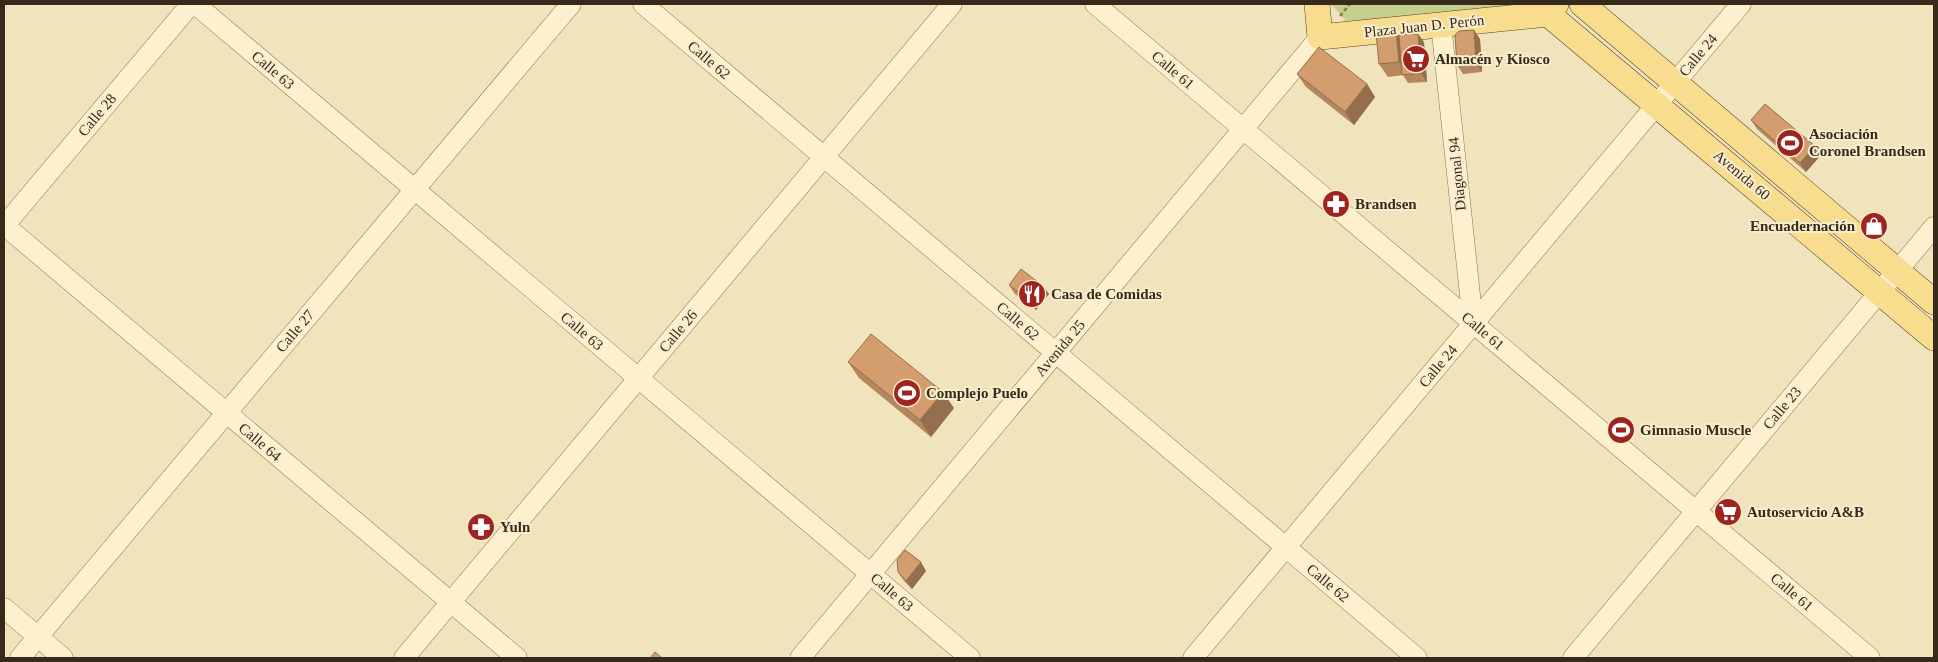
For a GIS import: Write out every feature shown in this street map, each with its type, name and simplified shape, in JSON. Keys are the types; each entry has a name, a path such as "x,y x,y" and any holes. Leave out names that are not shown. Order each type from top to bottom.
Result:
{"main road":[{"path":"1317,4 1320,37"},
{"name":"Avenida 60","path":"1582,4 1934,302"},
{"name":"Plaza Juan D. Perón","path":"1320,37 1441,24 1552,9"},
{"name":"Avenida 60","path":"1552,9 1657,104 1934,338"}],"street":[{"name":"Calle 28","path":"4,225 191,4"},
{"name":"Calle 63","path":"195,4 970,658"},
{"name":"Calle 27","path":"20,658 571,4"},
{"name":"Calle 62","path":"642,4 1417,658"},
{"name":"Calle 26","path":"404,658 952,4"},
{"name":"Calle 61","path":"1095,4 1870,658"},
{"name":"Calle 24","path":"1193,658 1741,4"},
{"name":"Diagonal 94","path":"1441,24 1473,323"},
{"name":"Avenida 25","path":"800,658 1320,37"},
{"name":"Calle 64","path":"4,225 517,658"},
{"name":"Calle 23","path":"1573,658 1934,226"},
{"path":"4,608 63,658"}],"green space":[{"path":"1331,4 1527,4 1350,26"}],"building":[{"path":"1474,30 1476,63 1457,65 1455,35 1459,31"},
{"path":"1396,31 1399,62 1379,64 1376,33"},
{"path":"1418,34 1421,73 1402,75 1399,35"},
{"path":"1319,47 1367,84 1345,112 1297,74"},
{"path":"1765,104 1815,146 1800,163 1751,120"},
{"path":"1021,269 1043,286 1031,302 1009,285"},
{"name":"Complejo Puelo","path":"871,334 943,392 920,420 848,362"},
{"path":"905,550 921,562 906,581 898,572 897,560"},
{"path":"655,652 662,658 650,658"}],"place":[{"name":"Almacén y Kiosco","path":"1416,59"},
{"name":"Asociación Coronel Brandsen","path":"1790,143"},
{"name":"Brandsen","path":"1336,204"},
{"name":"Encuadernación","path":"1874,226"},
{"name":"Casa de Comidas","path":"1032,294"},
{"name":"Complejo Puelo","path":"907,393"},
{"name":"Gimnasio Muscle","path":"1621,430"},
{"name":"Autoservicio A&B","path":"1728,512"},
{"name":"Yuln","path":"481,527"}]}
